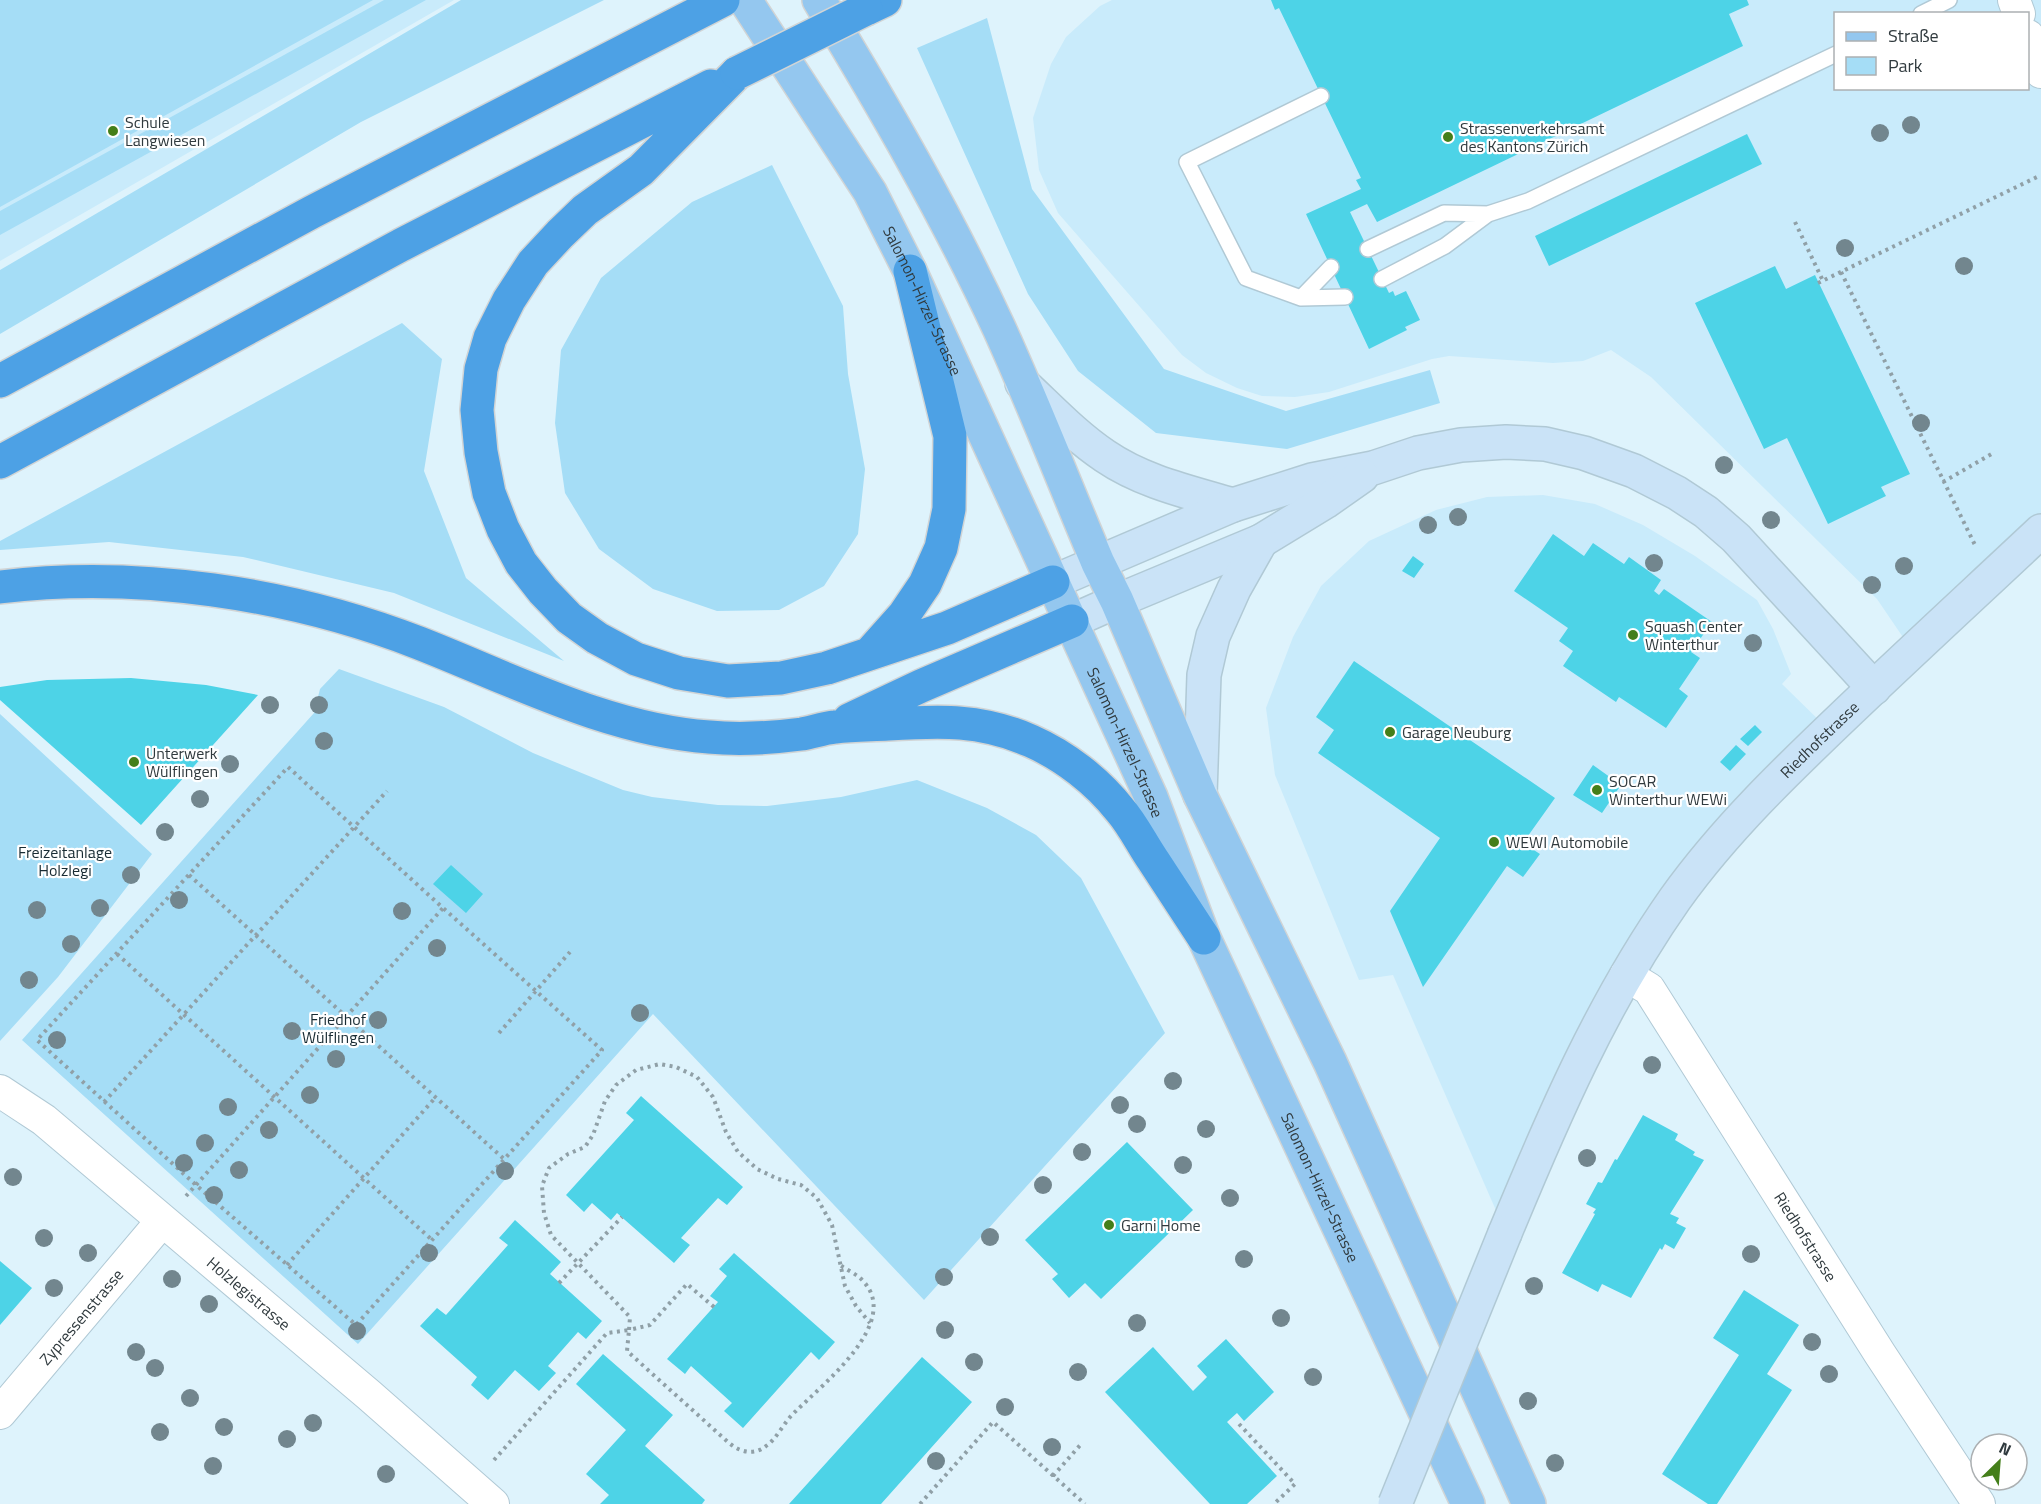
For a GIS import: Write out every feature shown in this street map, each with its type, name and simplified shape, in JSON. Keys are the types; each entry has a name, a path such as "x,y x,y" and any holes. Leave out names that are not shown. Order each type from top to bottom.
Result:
{"highway":[{"path":"0,462 401,245 737,73 876,5"},
{"path":"0,381 312,212 710,6"},
{"path":"737,73 641,170 585,210 560,234 534,263 509,300 490,338 481,369 477,410 481,452 489,493 502,529 521,563 543,591 569,618 597,638 636,659 679,673 728,681 781,678 827,668 947,628 1053,582"},
{"path":"870,653 904,615 925,584 941,548 949,509 950,436 910,271"},
{"path":"0,587 99,582 181,586 258,597 333,614 414,641 578,706 640,726 674,734 744,738 778,737 834,727 934,722 970,723 1003,730 1034,742 1066,761 1097,784 1121,811 1204,938"},
{"path":"834,727 921,686 1072,621"}],"main road":[{"name":"Salomon-Hirzel-Strasse","path":"745,0 870,192 910,271 1151,797 1204,938 1468,1504"},
{"path":"819,0 877,94 926,182 999,328 1098,563 1117,601 1200,795 1330,1062 1529,1504"}],"street":[{"path":"2029,39 2041,72"},
{"path":"1022,383 1080,437 1106,456 1136,473 1173,488 1233,505"},
{"path":"1053,582 1233,505 1312,480 1373,468 1418,453 1461,445 1506,442 1545,444 1584,453 1634,471 1677,493 1706,512 1736,538 1874,688"},
{"path":"1072,621 1261,541 1325,502 1373,468"},
{"name":"Riedhofstrasse","path":"1395,1504 1544,1138 1587,1045 1626,975 1676,899 1723,838 1775,782 2041,531"},
{"path":"1200,795 1204,675 1214,636 1234,589 1261,541"},
{"name":"Riedhofstrasse","path":"1626,975 1649,989 1873,1344 1979,1504"},
{"name":"Holzlegistrasse","path":"0,1091 172,1210 369,1395 482,1494"},
{"name":"Zypressenstrasse","path":"0,1413 172,1210"}],"lane":[{"path":"1925,12 1949,0"},
{"path":"1382,279 1445,246 1488,214 1528,201 1834,55"},
{"path":"1321,96 1187,162 1246,278 1301,298 1345,297"},
{"path":"1368,249 1444,213 1488,214"},
{"path":"1301,298 1330,267"}],"path":[{"path":"1795,222 1820,282 2037,177"},
{"path":"1841,272 1977,548"},
{"path":"1943,482 1995,452"},
{"path":"288,767 354,827 602,1050 356,1325 196,1185 37,1040 288,767"},
{"path":"105,1102 387,791"},
{"path":"189,875 504,1159"},
{"path":"172,1210 443,908"},
{"path":"499,1033 570,952"},
{"path":"117,954 432,1240"},
{"path":"840,1265 863,1280 873,1295 873,1314 870,1323 865,1338 847,1361 791,1415 767,1446 752,1452 738,1450 627,1351 630,1317 551,1235 544,1213 542,1186 549,1168 568,1154 585,1147 593,1135 605,1101 616,1085 636,1070 660,1064 676,1067 697,1077 713,1097 726,1132 738,1152 757,1169 778,1179 801,1185 817,1198 832,1225 840,1265 845,1286 856,1306 870,1323"},
{"path":"287,1265 435,1098"},
{"path":"559,1283 622,1217"},
{"path":"482,1494 607,1334 650,1325 687,1284 714,1306"},
{"path":"920,1504 993,1422 1085,1504"},
{"path":"1239,1424 1295,1484 1274,1504"},
{"path":"1053,1476 1082,1443"}],"shaded area":[{"name":"Schule Langwiesen","path":"0,0 454,0 0,261"},
{"path":"1112,0 2041,0 2041,531 1913,652 1877,599 1651,377 1611,350 1583,361 1553,363 1449,356 1432,359 1329,392 1295,397 1262,396 1237,388 1206,373 1182,355 1058,213 1039,170 1033,118 1051,64 1066,37 1100,6"},
{"path":"1543,495 1595,504 1643,525 1695,556 1757,600 1773,629 1791,674 1782,684 1829,730 1676,899 1505,1231 1393,975 1359,980 1275,775 1266,708 1293,637 1321,586 1369,541 1436,510 1487,497"}],"green space":[{"name":"Schule Langwiesen","path":"0,0 373,0 0,207"},
{"path":"384,0 426,0 0,235 0,211"},
{"path":"461,0 604,0 361,122 0,334 0,270"},
{"path":"987,18 1032,189 1164,369 1286,411 1430,370 1440,403 1287,449 1156,433 1078,371 1028,294 917,48"},
{"path":"772,165 843,306 848,374 865,469 858,534 824,586 779,610 717,611 653,589 599,549 565,493 555,423 561,350 601,278 692,202"},
{"path":"402,323 442,359 424,471 466,578 564,661 394,593 243,557 109,542 0,550 0,541"},
{"name":"Friedhof Wülflingen","path":"339,669 444,707 533,753 623,790 652,797 718,805 767,806 841,797 917,780 987,808 1036,835 1081,878 1165,1033 924,1300 653,1014 358,1344 22,1040 314,713 320,689"},
{"name":"Freizeitanlage Holzlegi","path":"0,714 152,854 58,977 0,1041"}],"building":[{"name":"Strassenverkehrsamt des Kantons Zürich","path":"1271,0 1747,0 1749,5 1729,14 1743,46 1377,222 1367,204 1350,212 1389,293 1393,291 1395,296 1406,291 1420,320 1405,327 1407,330 1369,349 1306,214 1361,189 1356,180 1361,178 1279,8 1275,10"},
{"path":"1747,134 1762,164 1549,266 1535,236"},
{"path":"1775,266 1786,289 1815,275 1910,474 1881,487 1886,496 1828,524 1787,438 1764,449 1695,303"},
{"name":"Squash Center Winterthur","path":"1553,534 1584,556 1593,543 1624,564 1629,557 1661,580 1654,591 1659,595 1664,589 1712,622 1691,652 1700,658 1679,689 1688,696 1666,728 1619,697 1616,702 1563,666 1573,651 1559,641 1568,628 1514,591"},
{"path":"1413,556 1424,564 1414,578 1402,571"},
{"path":"1354,661 1555,798 1523,843 1540,854 1523,877 1507,866 1423,987 1390,911 1440,838 1318,753 1334,730 1316,717"},
{"name":"Unterwerk Wülflingen","path":"131,678 206,685 258,695 141,825 0,700 0,687 47,680"},
{"path":"1755,725 1762,732 1748,746 1740,739"},
{"path":"1736,745 1746,754 1730,771 1720,762"},
{"name":"SOCAR Winterthur WEWi","path":"1593,765 1621,785 1602,813 1573,795"},
{"path":"451,865 483,894 466,913 433,884"},
{"path":"641,1096 743,1187 727,1205 718,1198 681,1238 690,1245 674,1263 617,1213 611,1220 592,1203 584,1212 566,1195 634,1120 626,1113"},
{"path":"1643,1115 1678,1134 1675,1140 1695,1152 1693,1155 1704,1160 1670,1214 1679,1218 1676,1223 1686,1228 1674,1249 1665,1244 1662,1250 1660,1248 1631,1298 1602,1284 1598,1292 1562,1273 1595,1214 1593,1213 1596,1209 1586,1204 1598,1182 1602,1183 1615,1159 1617,1160"},
{"name":"Garni Home","path":"1127,1142 1193,1210 1101,1299 1085,1283 1069,1298 1052,1279 1058,1274 1025,1240"},
{"path":"515,1220 561,1262 550,1274 602,1321 586,1339 578,1332 548,1366 556,1373 539,1391 515,1370 488,1400 471,1385 477,1377 420,1326 437,1308 446,1315 508,1245 499,1238"},
{"path":"734,1253 835,1342 819,1360 811,1352 743,1428 724,1411 732,1403 691,1366 685,1374 667,1359 718,1302 710,1296 727,1276 719,1269"},
{"path":"0,1261 32,1288 0,1325"},
{"path":"1744,1290 1799,1325 1767,1374 1792,1390 1717,1504 1708,1504 1662,1474 1739,1355 1713,1338"},
{"path":"1226,1339 1274,1392 1244,1421 1237,1413 1227,1422 1277,1476 1247,1504 1210,1504 1105,1392 1153,1347 1193,1391 1207,1377 1197,1366"},
{"path":"603,1354 673,1415 645,1446 705,1500 702,1504 600,1504 609,1495 586,1474 626,1430 576,1384"},
{"path":"922,1357 972,1402 881,1504 789,1504"}],"place":[{"name":"Schule Langwiesen","path":"113,131"},
{"name":"Strassenverkehrsamt des Kantons Zürich","path":"1448,137"},
{"name":"Squash Center Winterthur","path":"1633,635"},
{"name":"Garage Neuburg","path":"1390,732"},
{"name":"Unterwerk Wülflingen","path":"134,762"},
{"name":"SOCAR Winterthur WEWi","path":"1597,790"},
{"name":"WEWI Automobile","path":"1494,842"},
{"name":"Garni Home","path":"1109,1225"}]}
